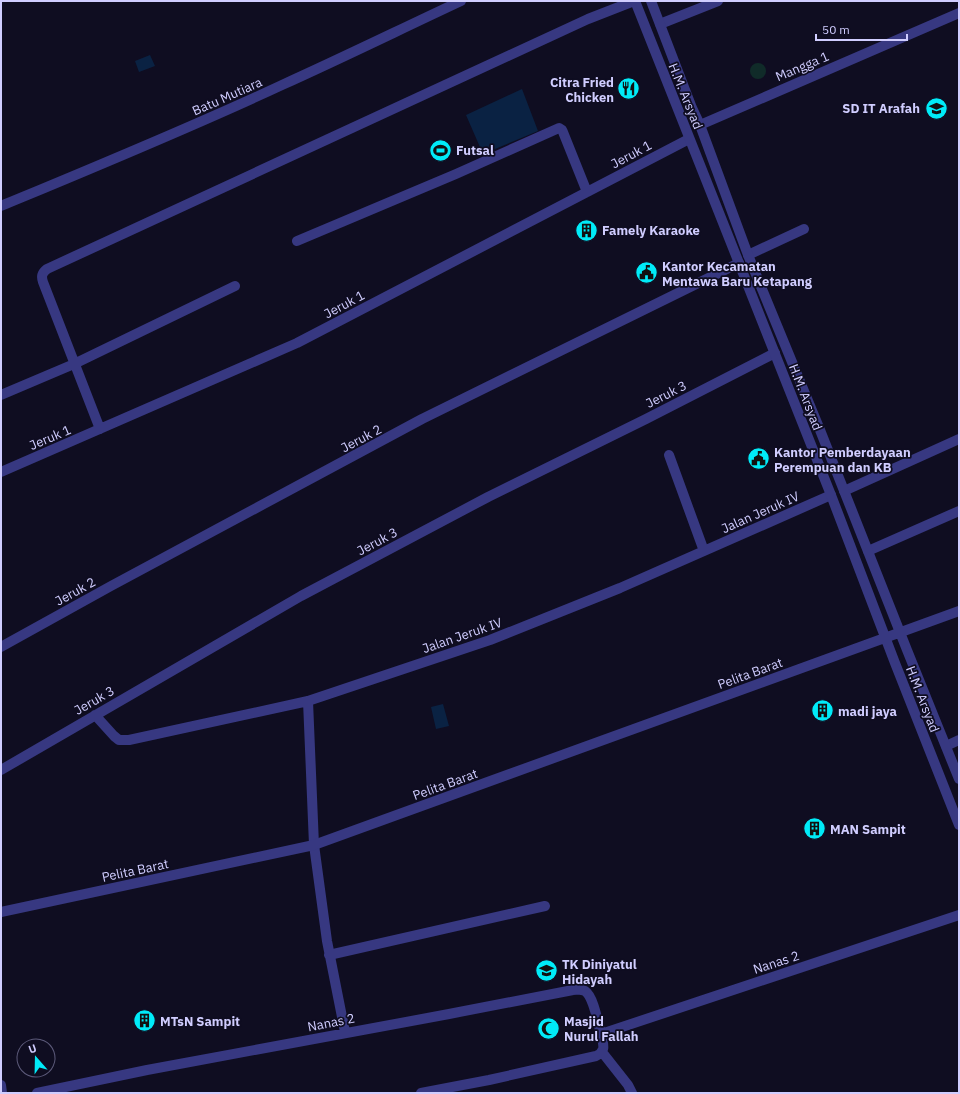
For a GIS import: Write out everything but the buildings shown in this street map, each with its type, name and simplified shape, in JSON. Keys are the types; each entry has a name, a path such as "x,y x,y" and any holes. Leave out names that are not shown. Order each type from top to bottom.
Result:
{"street":[{"name":"Batu Mutiara","path":"1,206 153,143 289,82 461,1"},
{"name":"H.M. Arsyad","path":"634,1 775,352 959,825"},
{"path":"100,429 43,282 42,273 47,269 588,19 634,1"},
{"name":"H.M. Arsyad","path":"651,1 700,125 748,255 959,779"},
{"path":"660,24 718,1"},
{"name":"Mangga 1","path":"700,125 959,13"},
{"path":"297,241 456,174 559,128 563,132 587,192"},
{"name":"Jeruk 1","path":"1,472 298,342 689,139"},
{"path":"748,255 804,229"},
{"name":"Jeruk 2","path":"1,647 111,586 422,419 739,263"},
{"path":"1,395 74,364 234,286"},
{"name":"Jeruk 3","path":"1,770 301,596 488,497 646,419 775,352"},
{"path":"844,491 959,439"},
{"path":"669,455 704,551"},
{"name":"Jalan Jeruk IV","path":"95,715 119,740 129,740 308,701 490,640 614,591 831,495"},
{"path":"868,551 959,511"},
{"name":"Pelita Barat","path":"1,912 314,845 959,611"},
{"path":"308,701 314,845 329,955 344,1032"},
{"path":"946,746 959,740"},
{"path":"329,955 545,906"},
{"name":"Nanas 2","path":"601,1034 959,915"},
{"name":"Nanas 2","path":"38,1093 147,1070 344,1032 449,1014 573,990 585,991 590,996 604,1047 602,1052"},
{"path":"422,1093 489,1080 596,1056 602,1052 628,1085 632,1093"},
{"path":"1,1085 2,1093"}],"green space":[{"path":"755,63 761,63 766,68 764,77 761,79 755,79 750,74 750,68"}],"water":[{"path":"150,55 155,66 139,72 135,61"},
{"path":"522,89 538,131 483,154 466,115"},
{"path":"443,704 449,726 436,729 431,707"}],"place":[{"name":"Citra Fried Chicken","path":"629,89"},
{"name":"SD IT Arafah","path":"936,108"},
{"name":"Futsal","path":"441,150"},
{"name":"Famely Karaoke","path":"586,230"},
{"name":"Kantor Kecamatan Mentawa Baru Ketapang","path":"646,273"},
{"name":"Kantor Pemberdayaan Perempuan dan KB","path":"759,459"},
{"name":"madi jaya","path":"822,711"},
{"name":"MAN Sampit","path":"814,829"},
{"name":"TK Diniyatul Hidayah","path":"547,971"},
{"name":"MTsN Sampit","path":"144,1021"},
{"name":"Masjid Nurul Fallah","path":"549,1028"}]}
